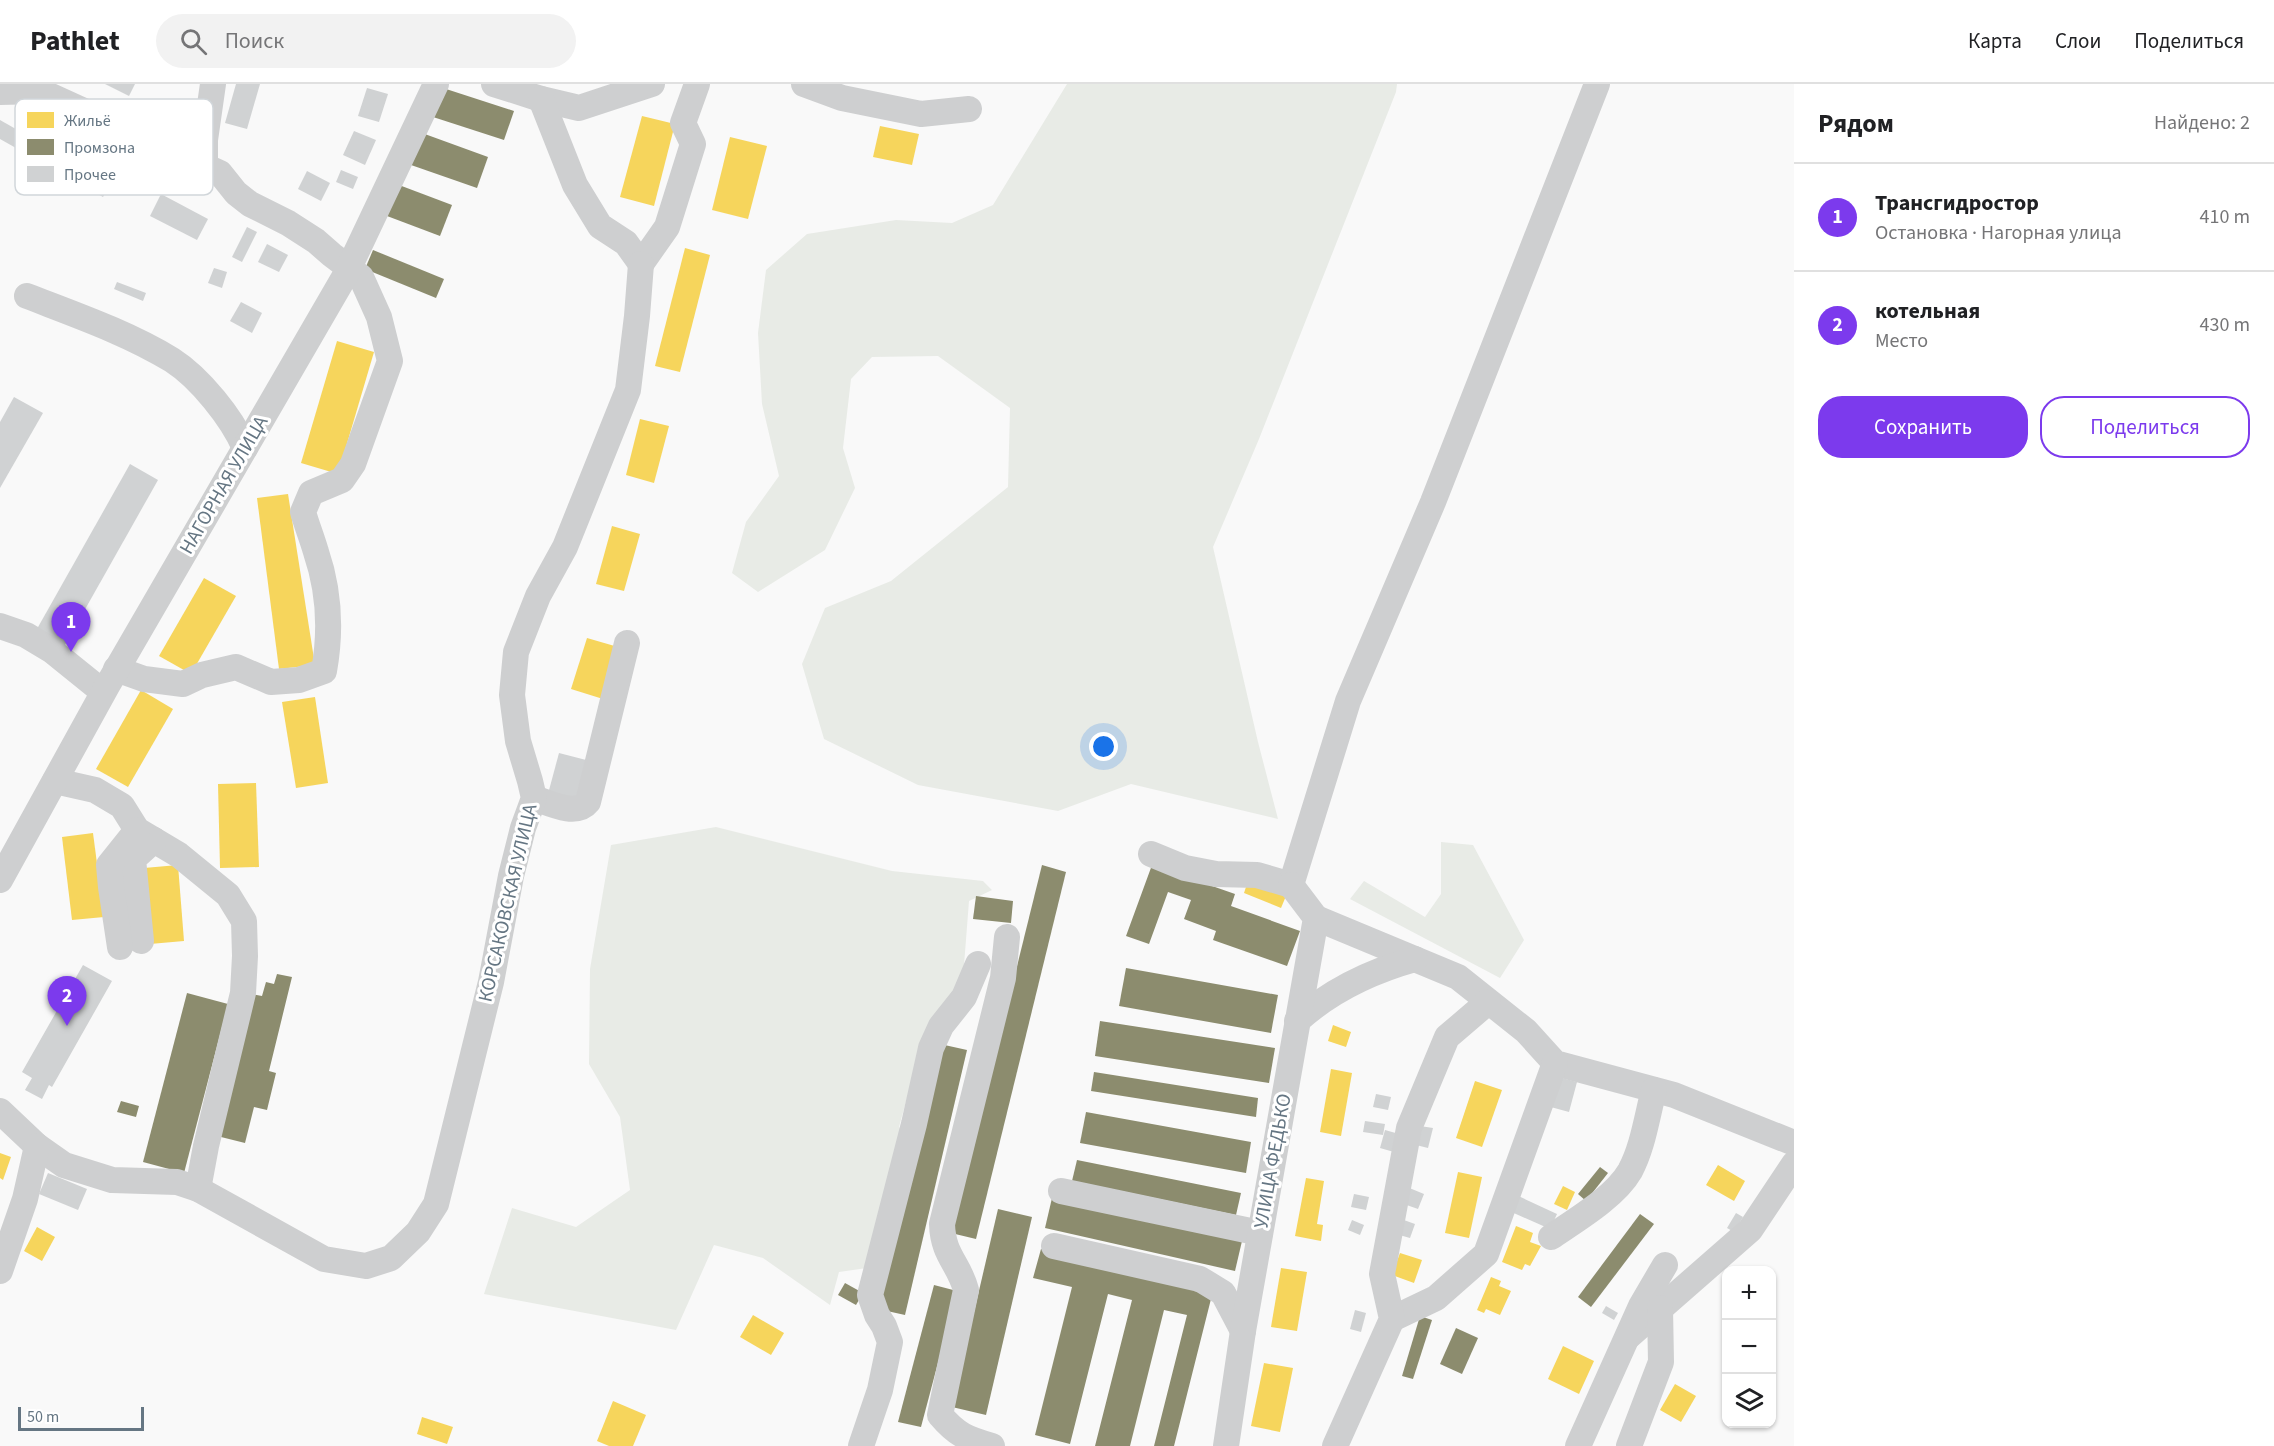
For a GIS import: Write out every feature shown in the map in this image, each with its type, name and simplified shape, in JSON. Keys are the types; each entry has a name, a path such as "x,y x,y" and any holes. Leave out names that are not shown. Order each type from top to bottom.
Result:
{"street":[{"name":"НАГОРНАЯ УЛИЦА","path":"0,880 116,669 349,267 436,84"},
{"path":"494,84 579,108 652,84"},
{"path":"541,99 575,185 600,226 626,243 641,264 667,227 693,144 683,123 697,84"},
{"path":"804,84 842,98 921,114 969,109"},
{"path":"1291,885 1348,701 1433,502 1597,84"},
{"path":"0,92 40,91 57,99"},
{"path":"116,669 144,679 183,684 202,675 236,667 271,682 299,680 324,671 328,651 328,600 317,553 303,512 311,493 342,480 353,464 390,361 378,317 361,277 307,235 250,204 220,173 213,170"},
{"name":"КОРСАКОВСКАЯ УЛИЦА","path":"198,1189 324,1259 366,1266 391,1258 418,1232 436,1204 491,982 514,866 534,798 518,741 513,707 516,652 538,596 565,547 628,390 641,264"},
{"path":"27,296 77,315 172,360 188,372 225,411 245,448"},
{"path":"0,626 26,635 51,650 103,692"},
{"path":"534,798 576,810 584,807 588,802 627,643"},
{"path":"0,1111 37,1146 64,1165 111,1180 177,1182 198,1189 206,1146 243,993 244,921 228,895 179,855 146,835 122,806 95,790 55,781"},
{"path":"131,944 111,887 109,865 146,835"},
{"path":"1151,854 1185,868 1216,874 1257,875 1291,885 1316,918 1458,977 1526,1031 1555,1063 1674,1095 1794,1143"},
{"name":"УЛИЦА ФЕДЬКО","path":"1226,1446 1243,1331 1316,918"},
{"path":"992,1446 969,1440 953,1430 940,1415 966,1290 963,1276 952,1261 943,1241 942,1224 1003,978 1007,937"},
{"path":"1298,1021 1311,1009 1363,977 1415,959"},
{"path":"861,1446 880,1390 890,1342 871,1302 870,1295 931,1048 941,1026 964,997 978,964"},
{"path":"1335,1446 1392,1319 1382,1274 1410,1128 1447,1036 1488,1002"},
{"path":"1392,1319 1436,1298 1486,1254 1555,1063"},
{"path":"1551,1237 1591,1209 1616,1188 1630,1172 1654,1090"},
{"path":"0,1271 25,1199 37,1146"},
{"path":"1629,1336 1750,1230 1794,1164"},
{"path":"1061,1191 1260,1233"},
{"path":"1054,1246 1200,1280 1212,1285 1223,1293 1243,1331"},
{"path":"1578,1446 1641,1306 1665,1265"},
{"path":"1629,1446 1661,1362 1660,1308"}],"shaded area":[{"path":"1067,84 1397,84 1396,92 1259,439 1213,547 1278,819 1131,784 1058,811 918,785 824,739 802,664 825,608 891,581 1008,487 1010,408 938,356 872,357 851,379 843,448 855,488 825,550 758,592 732,573 746,522 779,476 762,404 758,333 766,270 807,234 896,220 952,223 993,205"},
{"path":"716,827 892,871 983,881 992,890 969,901 962,991 923,1039 899,1127 906,1136 867,1268 839,1272 830,1305 763,1258 714,1245 676,1330 484,1294 512,1208 576,1227 630,1190 620,1117 589,1064 590,969 611,845"},
{"path":"1441,842 1473,845 1524,940 1500,978 1350,899 1364,881 1425,917 1441,894"}],"building: Жильё":[{"path":"642,116 675,124 654,206 620,197"},
{"path":"880,126 919,134 912,165 873,157"},
{"path":"730,137 767,146 748,219 712,210"},
{"path":"685,248 710,255 680,372 655,366"},
{"path":"337,341 374,352 338,474 301,463"},
{"path":"640,419 669,426 654,483 626,475"},
{"path":"288,494 315,665 279,669 257,498"},
{"path":"612,526 640,534 624,591 596,584"},
{"path":"204,578 236,596 191,674 159,656"},
{"path":"587,638 618,647 603,699 571,689"},
{"path":"141,690 173,709 128,787 96,769"},
{"path":"315,697 328,783 296,788 282,702"},
{"path":"256,783 259,867 220,868 218,784"},
{"path":"93,833 104,917 72,920 62,837"},
{"path":"178,865 184,941 150,944 144,868"},
{"path":"1248,881 1286,896 1281,908 1244,893"},
{"path":"1333,1025 1351,1032 1346,1047 1328,1041"},
{"path":"1331,1069 1352,1073 1341,1136 1320,1132"},
{"path":"1475,1081 1502,1090 1482,1147 1456,1138"},
{"path":"0,1153 11,1157 3,1180 0,1178"},
{"path":"1718,1165 1745,1181 1734,1201 1706,1185"},
{"path":"1458,1172 1482,1177 1469,1238 1445,1233"},
{"path":"1306,1178 1324,1181 1317,1224 1323,1225 1321,1241 1295,1236"},
{"path":"1563,1186 1575,1192 1567,1210 1554,1204"},
{"path":"1516,1226 1533,1233 1530,1242 1541,1246 1530,1266 1525,1264 1522,1270 1502,1262"},
{"path":"37,1227 55,1237 42,1261 24,1251"},
{"path":"1400,1253 1422,1260 1414,1283 1392,1275"},
{"path":"1281,1268 1307,1272 1297,1331 1271,1327"},
{"path":"1491,1277 1501,1281 1499,1286 1511,1291 1500,1315 1486,1309 1484,1313 1477,1310"},
{"path":"753,1315 784,1333 771,1355 740,1337"},
{"path":"1563,1346 1594,1361 1579,1394 1548,1379"},
{"path":"1264,1363 1293,1368 1280,1432 1251,1426"},
{"path":"1675,1384 1696,1396 1681,1422 1660,1410"},
{"path":"613,1401 646,1415 633,1446 609,1446 597,1441"},
{"path":"422,1417 453,1427 447,1444 417,1434"}],"building: Промзона":[{"path":"443,88 514,111 504,140 433,117"},
{"path":"422,133 488,157 477,188 411,165"},
{"path":"399,185 452,205 440,236 387,216"},
{"path":"373,250 444,279 436,298 365,269"},
{"path":"1042,865 1066,872 976,1239 951,1233"},
{"path":"1152,865 1235,894 1231,906 1300,931 1287,966 1213,940 1216,931 1184,919 1191,900 1168,892 1149,944 1126,936"},
{"path":"976,896 1013,901 1011,923 973,919"},
{"path":"1126,968 1278,995 1271,1033 1119,1006"},
{"path":"277,974 292,977 269,1071 276,1073 267,1110 254,1107 245,1143 217,1136 252,994 262,996 266,982 274,984"},
{"path":"187,993 228,1004 184,1173 143,1162"},
{"path":"1100,1021 1275,1048 1269,1083 1095,1056"},
{"path":"940,1044 967,1050 905,1315 878,1309"},
{"path":"1094,1072 1258,1098 1256,1117 1091,1091"},
{"path":"121,1101 139,1106 136,1117 117,1112"},
{"path":"1086,1112 1251,1142 1246,1173 1080,1143"},
{"path":"1077,1160 1241,1193 1236,1215 1072,1181"},
{"path":"1600,1167 1608,1173 1586,1201 1578,1194"},
{"path":"1052,1198 1242,1241 1235,1271 1045,1228"},
{"path":"998,1209 1032,1217 986,1415 952,1407"},
{"path":"1640,1214 1654,1224 1591,1307 1578,1297"},
{"path":"1041,1249 1196,1287 1194,1291 1212,1295 1174,1446 1154,1446 1187,1315 1164,1310 1130,1446 1095,1446 1132,1300 1108,1294 1070,1444 1035,1435 1072,1287 1033,1278"},
{"path":"845,1283 863,1293 856,1305 838,1295"},
{"path":"934,1285 957,1291 921,1427 898,1422"},
{"path":"1420,1316 1432,1320 1413,1379 1402,1376"},
{"path":"1456,1328 1478,1338 1462,1374 1440,1364"}],"building: Прочее":[{"path":"105,84 135,84 129,96"},
{"path":"236,84 260,84 247,129 225,123"},
{"path":"367,88 388,94 379,122 358,116"},
{"path":"0,120 15,129 15,147 0,139"},
{"path":"354,131 376,140 365,165 343,155"},
{"path":"341,170 358,177 353,189 336,182"},
{"path":"307,171 330,183 321,201 298,189"},
{"path":"160,195 163,195 208,219 197,240 150,216"},
{"path":"247,227 257,232 242,262 232,257"},
{"path":"267,244 288,255 279,272 258,262"},
{"path":"214,268 227,272 222,288 208,283"},
{"path":"117,282 146,293 143,301 114,289"},
{"path":"241,302 262,313 252,333 230,321"},
{"path":"14,397 43,413 0,488 0,422"},
{"path":"130,464 158,480 61,652 33,636"},
{"path":"559,753 590,761 579,802 548,794"},
{"path":"83,965 112,981 52,1087 49,1085 42,1099 25,1090 32,1078 22,1072"},
{"path":"1555,1076 1577,1082 1569,1112 1547,1106"},
{"path":"1376,1094 1391,1097 1388,1110 1373,1107"},
{"path":"1365,1121 1385,1124 1383,1135 1363,1132"},
{"path":"1420,1126 1433,1128 1428,1148 1416,1145"},
{"path":"1385,1130 1399,1134 1394,1152 1380,1148"},
{"path":"48,1173 87,1189 78,1210 39,1194"},
{"path":"1407,1187 1424,1194 1418,1209 1401,1203"},
{"path":"1354,1194 1369,1197 1366,1210 1351,1207"},
{"path":"1514,1194 1557,1214 1550,1229 1507,1210"},
{"path":"1736,1213 1743,1217 1734,1232 1727,1228"},
{"path":"1401,1219 1415,1224 1410,1238 1396,1234"},
{"path":"1352,1220 1364,1225 1360,1235 1348,1230"},
{"path":"1606,1306 1618,1313 1614,1320 1602,1313"},
{"path":"1355,1310 1366,1313 1361,1332 1350,1329"}],"place":[{"name":"Трансгидростор","path":"71,652"},
{"name":"котельная","path":"67,1026"}]}
